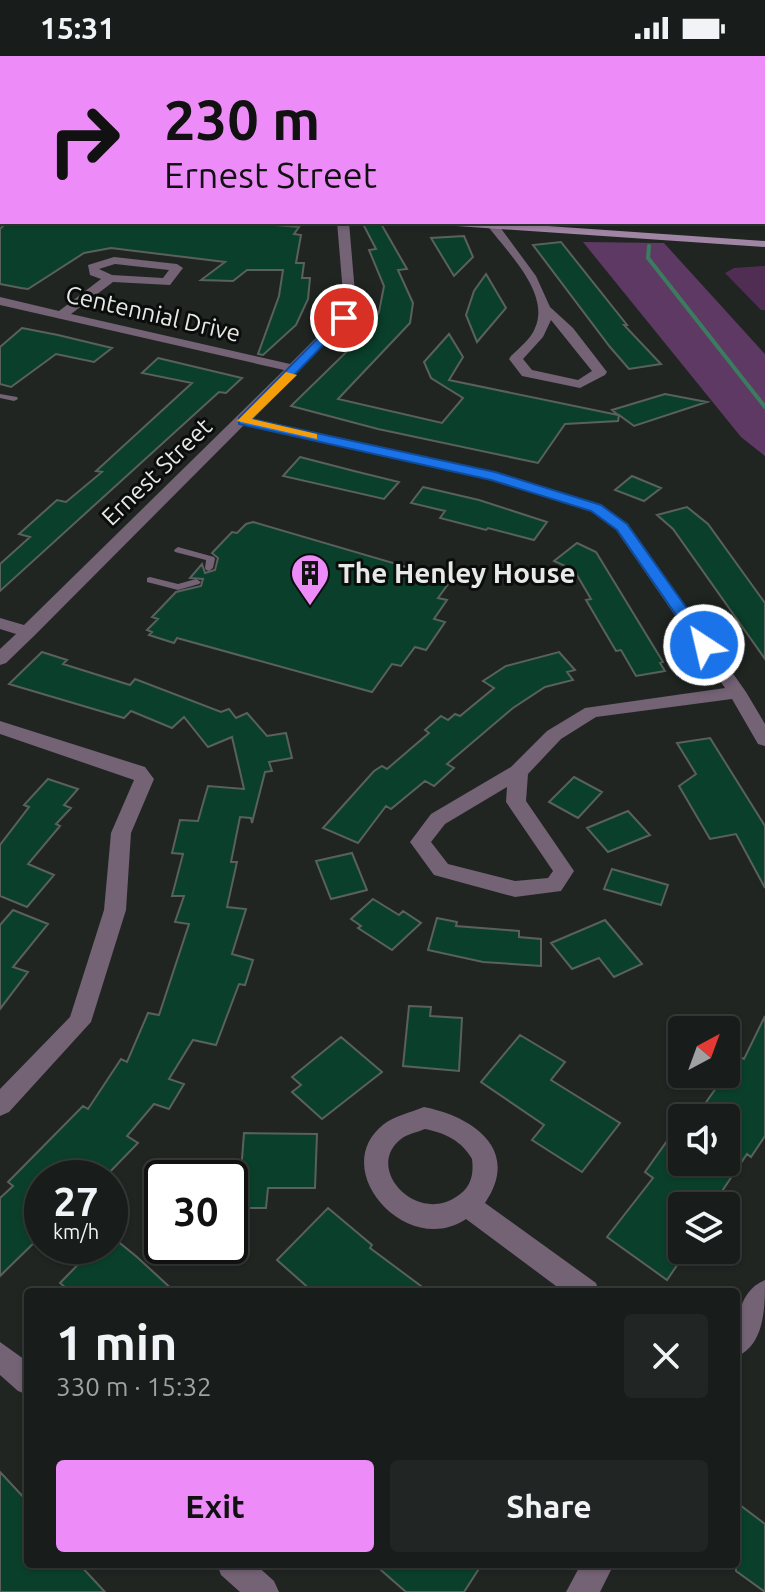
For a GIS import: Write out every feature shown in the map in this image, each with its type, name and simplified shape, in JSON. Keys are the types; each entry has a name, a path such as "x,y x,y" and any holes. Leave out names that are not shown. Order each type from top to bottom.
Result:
{"main road":[{"path":"476,224 546,225 765,244"}],"street":[{"name":"Ernest Street","path":"0,659 296,369 344,318 350,305 343,224"},
{"path":"493,225 542,293 547,310 543,328 516,359 527,373 580,384 599,372 569,331 547,310"},
{"path":"61,315 110,278 166,282 177,268 114,260 92,267 94,272 110,278"},
{"name":"Centennial Drive","path":"0,301 296,369"},
{"path":"243,421 495,476 596,508 622,527 737,692 765,740"},
{"path":"0,623 28,632"},
{"path":"518,772 516,802 564,871 554,885 515,889 441,870 420,842 438,819 518,772 554,735 591,712 737,692"},
{"path":"0,727 138,772 144,779 121,833 115,910 80,1022 0,1105"},
{"path":"424,1118 457,1125 471,1135 485,1163 479,1193 467,1205 451,1214 431,1217 412,1214 395,1205 382,1191 376,1174 376,1157 383,1141 408,1122 424,1118"},
{"path":"467,1205 581,1288"},
{"path":"740,1336 765,1293"},
{"path":"0,1356 24,1377"},
{"path":"236,1568 263,1592"},
{"path":"582,1592 597,1568"}],"lane":[{"path":"0,396 14,399"},
{"path":"178,550 211,559 209,568"},
{"path":"150,580 178,587 196,582"}],"shaded area":[{"path":"583,242 664,243 765,354 765,456 741,437"},
{"path":"765,266 765,310 761,310 725,273 734,268"}],"building":[{"path":"5,224 262,224 299,227 294,234 301,235 296,263 304,263 302,278 310,278 308,299 296,325 263,355 258,354 279,296 283,270 247,270 233,281 201,280 225,262 111,248 84,253 28,289 21,288 0,284 0,229"},
{"path":"363,224 381,224 407,269 398,270 413,303 410,323 338,399 442,423 463,398 431,378 424,362 449,334 463,357 449,380 618,415 612,410 665,394 707,402 634,426 619,415 618,421 565,424 538,463 378,429 291,406 370,329 379,312 384,286 369,250 376,249"},
{"path":"464,236 473,257 454,276 431,238"},
{"path":"561,242 627,325 624,325 661,364 629,369 610,347 533,245"},
{"path":"486,274 506,308 477,342 466,315 474,291"},
{"path":"22,328 112,348 94,362 56,354 11,387 0,384 0,347"},
{"path":"158,358 242,378 226,393 219,392 0,591 0,564 30,537 19,534 57,500 66,502 102,472 96,471 192,383 142,373"},
{"path":"300,457 399,482 384,499 283,476"},
{"path":"632,476 661,488 644,501 615,490"},
{"path":"423,487 479,500 547,522 534,540 440,518 445,511 411,503"},
{"path":"687,507 708,524 765,603 765,659 673,529 657,515"},
{"name":"The Henley House","path":"253,522 451,580 438,598 447,600 434,619 445,622 426,650 415,647 401,666 392,664 372,692 177,638 174,643 149,635 152,632 147,630 158,619 152,617 176,592 201,586 203,579 190,578 202,564 205,573 215,570 218,558 212,553 232,532 237,533"},
{"path":"577,543 596,552 663,662 660,663 665,671 636,676 621,650 616,651 586,600 591,599 574,570 554,561"},
{"path":"42,652 67,660 63,664 130,685 135,679 221,712 229,709 236,718 247,713 267,736 286,733 292,758 269,762 272,771 265,772 252,823 251,818 240,817 231,862 237,862 227,907 246,909 232,954 253,960 245,985 239,984 216,1045 193,1040 169,1079 184,1084 169,1109 154,1104 127,1136 138,1143 121,1160 30,1160 83,1106 88,1109 121,1059 127,1062 148,1013 159,1015 189,924 175,922 184,896 172,896 183,854 172,853 180,820 198,821 208,786 244,789 232,737 208,747 184,717 172,728 131,711 124,718 9,684"},
{"path":"559,652 575,670 567,672 573,680 545,687 513,708 447,764 454,768 434,786 425,781 391,809 386,806 358,843 323,828 374,771 382,766 387,769 429,733 425,730 441,716 448,720 455,714 460,716 494,688 483,681 506,666"},
{"path":"710,738 765,826 765,888 736,834 710,839 679,786 696,774 677,743"},
{"path":"574,777 602,792 578,818 549,802"},
{"path":"48,779 78,789 64,805 71,808 56,824 60,826 28,864 54,875 27,907 0,896 0,845 29,807 24,805"},
{"path":"628,811 650,835 608,852 587,828"},
{"path":"352,853 367,890 331,899 316,861"},
{"path":"612,869 668,885 661,905 604,889"},
{"path":"373,899 399,915 403,911 421,923 392,950 358,928 361,926 351,919"},
{"path":"13,910 48,924 13,967 28,972 0,1009 0,925"},
{"path":"437,918 457,922 456,926 519,931 519,937 541,939 541,966 483,962 428,950"},
{"path":"605,920 642,964 614,977 599,958 572,969 551,943"},
{"path":"409,1006 431,1007 430,1016 462,1018 459,1071 403,1066"},
{"path":"765,1016 765,1136 751,1157 747,1154 740,1164 740,1104 705,1104 716,1088 740,1088 740,1057 744,1059"},
{"path":"520,1035 565,1062 551,1080 620,1123 582,1172 532,1140 544,1125 481,1082"},
{"path":"341,1037 382,1072 322,1119 292,1092 301,1085 292,1077"},
{"path":"244,1133 317,1134 315,1188 268,1188 266,1208 248,1208 248,1160 242,1160"},
{"path":"668,1140 668,1176 732,1176 721,1192 668,1192 668,1264 678,1264 667,1280 607,1237 653,1178 645,1172"},
{"path":"24,1166 24,1253 0,1276 0,1198 13,1186 8,1182"},
{"path":"328,1208 372,1245 370,1248 424,1288 308,1288 277,1260"},
{"path":"128,1250 171,1288 66,1288 60,1283 78,1264 128,1264"},
{"path":"0,1472 24,1498 24,1568 83,1568 105,1592 0,1592"},
{"path":"740,1505 765,1524 765,1592 736,1571 740,1568"},
{"path":"379,1568 479,1568 464,1592 406,1592"}],"waterway":[{"path":"649,246 648,258 765,407"}],"slow traffic":[{"path":"290,375 243,421 312,436"}],"place":[{"name":"The Henley House","path":"310,607"}],"route":[{"path":"344,318 243,421 495,476 596,508 622,527 704,645"}]}
